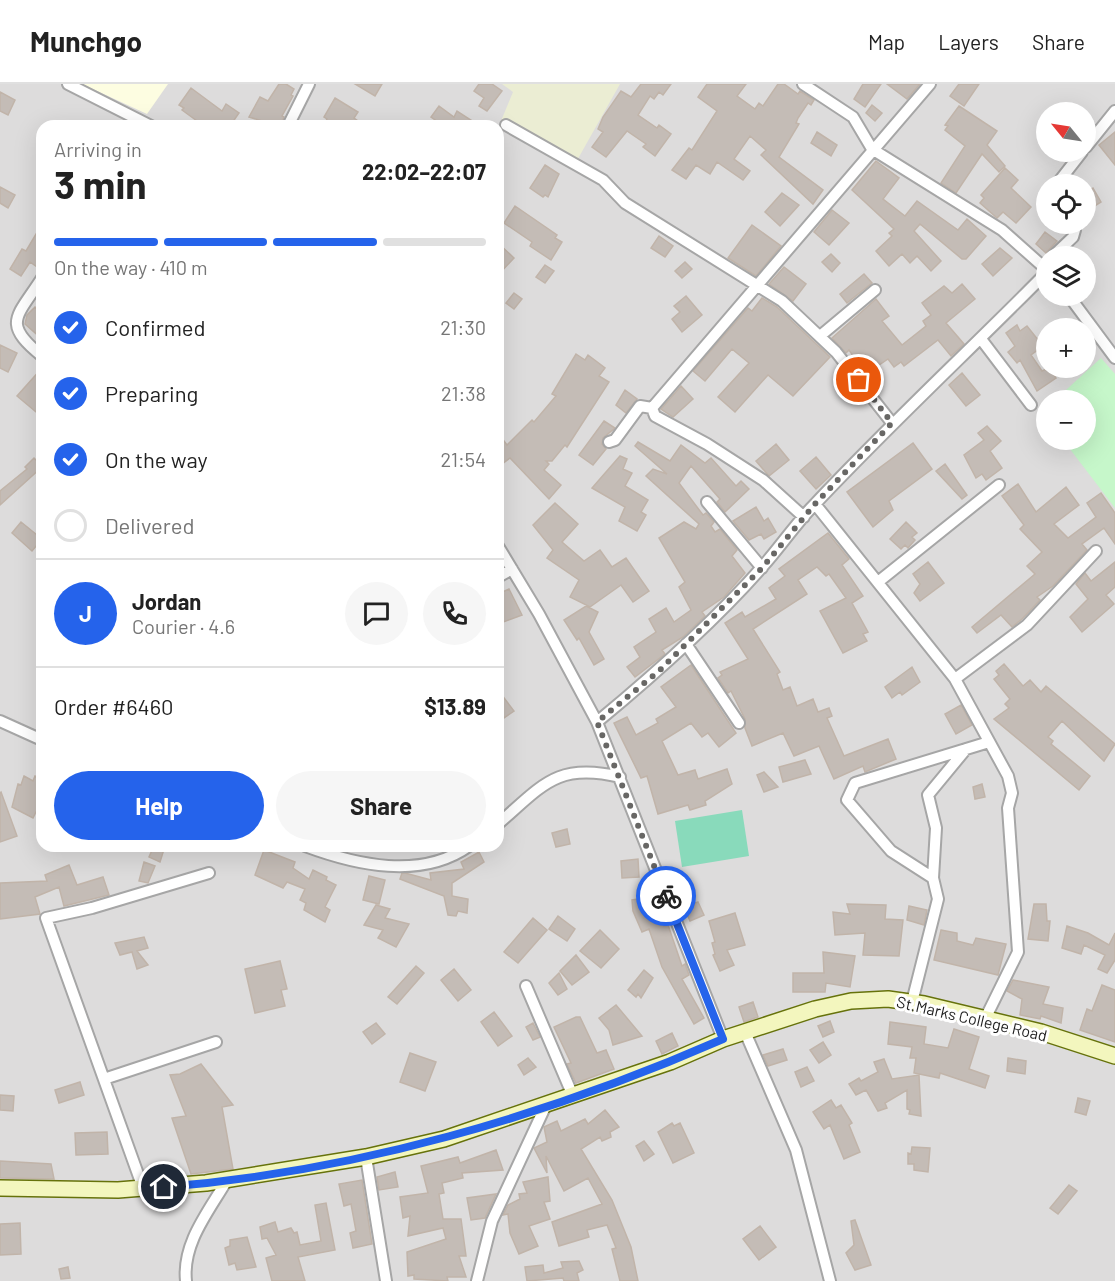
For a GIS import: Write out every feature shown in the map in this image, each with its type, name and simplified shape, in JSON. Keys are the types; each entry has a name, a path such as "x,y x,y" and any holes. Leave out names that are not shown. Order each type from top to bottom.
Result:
{"main road":[{"name":"St.Marks College Road","path":"0,1188 79,1191 143,1188 227,1180 366,1158 444,1139 670,1062 723,1039 851,1001 888,999 912,1002 1041,1032 1115,1056"}],"street":[{"path":"68,84 139,120"},
{"path":"291,120 309,84"},
{"path":"652,408 930,84"},
{"path":"809,85 854,117 872,149 894,165 1002,230 1036,259"},
{"path":"1096,135 1115,111"},
{"path":"506,125 603,180 625,203 782,302 836,352 892,423"},
{"path":"1065,174 1074,162"},
{"path":"1064,246 1074,234"},
{"path":"597,722 659,671 762,568 815,504 892,423 981,339 1036,279"},
{"path":"36,289 16,324 22,340 36,352"},
{"path":"820,336 874,290"},
{"path":"1076,306 1115,358"},
{"path":"981,339 1031,405"},
{"path":"609,442 615,441 640,406 652,408"},
{"path":"652,408 655,416 707,444 763,480 804,517"},
{"path":"878,582 999,485"},
{"path":"707,502 762,568"},
{"path":"815,504 956,680 1008,776 1012,793 1008,808 1018,952 985,1018"},
{"path":"956,680 1034,618 1096,551"},
{"path":"504,556 597,722 723,1039"},
{"path":"504,574 512,569"},
{"path":"686,644 739,723"},
{"path":"0,721 36,737"},
{"path":"933,878 891,851 847,800 855,783 989,742"},
{"path":"912,1002 938,899 933,878 936,828 928,795 966,749"},
{"path":"504,819 539,789 569,773 593,771 620,777"},
{"path":"321,852 382,866 407,866 446,859 458,852"},
{"path":"143,1188 46,918 92,908 208,873"},
{"path":"525,986 573,1096"},
{"path":"745,1032 796,1150 830,1281"},
{"path":"104,1079 216,1042"},
{"path":"477,1281 492,1221 546,1105"},
{"path":"366,1158 386,1281"},
{"path":"186,1281 185,1264 192,1241 227,1180"}],"shaded area":[{"path":"0,84 1115,84 1115,1281 0,1281"},
{"path":"82,84 168,84 147,114"},
{"path":"502,84 620,84 575,164 501,120 513,92"}],"green space":[{"path":"1101,358 1115,374 1115,508 1071,450 1096,450 1096,390 1066,390 1079,378 1096,378 1096,363"},
{"path":"742,810 749,856 682,867 675,821"}],"building":[{"path":"279,84 286,84 294,89 291,95 293,96 282,116 283,120 259,120 249,117 260,97 268,101"},
{"path":"355,84 382,84 375,96"},
{"path":"479,84 492,84 502,91 487,111 479,106 484,98 474,91"},
{"path":"641,84 671,84 663,95 659,92 654,99 650,96 638,115 657,128 659,125 671,134 655,156 643,147 646,144 627,131 606,157 592,147 603,132 598,129 603,117 621,91 631,97"},
{"path":"707,84 746,84 737,96 755,109 759,103 763,106 778,84 784,84 798,94 800,91 814,100 811,105 808,103 798,118 796,123 799,124 779,157 823,190 813,204 761,155 766,150 750,136 734,159 750,171 743,180 717,162 710,174 696,165 686,179 672,170 689,148 692,150 717,111 698,97"},
{"path":"863,84 881,84 865,107 854,99"},
{"path":"887,84 920,84 907,99"},
{"path":"959,84 979,84 964,106 950,96"},
{"path":"191,88 222,111 226,104 239,113 234,120 196,120 179,105"},
{"path":"0,92 15,100 8,115 0,111"},
{"path":"335,98 358,112 354,118 357,120 326,120 324,117"},
{"path":"872,105 882,113 875,121 866,113"},
{"path":"439,106 454,117 457,111 471,120 435,120 431,117"},
{"path":"959,106 997,131 987,145 1005,166 999,172 982,154 956,193 941,183 965,146 945,130 948,126 945,125"},
{"path":"817,132 837,145 831,156 811,143"},
{"path":"1115,132 1115,165 1099,145"},
{"path":"876,161 899,178 883,199 905,216 917,201 958,230 967,219 986,236 966,259 962,259 920,224 914,231 941,261 931,271 917,256 910,263 902,254 889,266 876,251 892,236 889,233 894,229 852,190"},
{"path":"545,165 559,174 548,197 545,195 543,197 530,188"},
{"path":"1005,168 1018,180 1011,188 1031,207 1016,223 1003,212 997,218 980,203 984,198 981,195"},
{"path":"0,187 15,195 8,208 0,203"},
{"path":"782,193 799,205 780,226 765,212"},
{"path":"1096,193 1101,202 1096,205"},
{"path":"515,206 557,235 555,238 562,242 551,260 530,246 532,242 504,223"},
{"path":"832,210 849,223 829,245 814,232"},
{"path":"752,225 781,246 756,276 728,258"},
{"path":"36,234 36,266 30,262 21,276 10,269 22,249 26,251"},
{"path":"1044,234 1048,234 1057,241 1052,246 1036,244"},
{"path":"659,236 673,246 665,257 651,248"},
{"path":"1000,248 1012,258 993,276 982,264"},
{"path":"504,249 514,258 504,269"},
{"path":"831,254 840,263 832,272 822,262"},
{"path":"685,262 692,269 682,278 675,271"},
{"path":"545,265 554,271 545,283 536,277"},
{"path":"784,267 806,284 793,301 769,284"},
{"path":"864,274 872,283 847,303 840,294"},
{"path":"962,284 975,299 946,323 964,344 951,356 938,340 904,366 901,362 894,367 888,359 866,374 849,350 846,353 832,338 876,299 889,316 882,321 902,345 926,326 923,321 931,315 922,303 944,286 952,293"},
{"path":"514,293 522,299 514,309 506,303"},
{"path":"686,296 702,315 682,332 672,319 680,312 674,306"},
{"path":"762,298 777,307 830,357 793,396 768,375 735,412 718,397 749,363 732,349 705,381 693,371 748,308 752,311"},
{"path":"36,308 36,334 25,324 27,315"},
{"path":"1017,325 1020,331 1027,326 1036,337 1036,351 1031,355 1036,362 1036,378 1056,378 1036,390 1020,360 1017,363 1008,352 1015,346 1006,333"},
{"path":"0,345 17,353 8,372 0,368"},
{"path":"576,354 585,360 588,355 605,368 599,376 609,382 567,447 565,445 552,461 546,461 549,464 544,470 561,485 549,499 510,458 504,462 504,441 507,445 532,420 534,422 556,396 552,394"},
{"path":"962,373 980,395 966,406 949,385"},
{"path":"36,375 36,412 17,396"},
{"path":"681,386 693,399 673,417 661,409"},
{"path":"625,390 637,399 626,413 616,405"},
{"path":"604,421 615,428 603,438 602,444 606,449 593,465 579,455"},
{"path":"987,426 1001,441 990,451 1002,468 986,480 982,474 976,478 964,455 984,440 978,433"},
{"path":"638,442 670,461 681,445 705,463 711,458 736,486 741,481 749,489 725,512 717,502 720,499 691,466 679,483 703,515 706,513 714,522 711,526 715,532 720,529 737,550 732,556 745,573 724,597 702,612 705,616 683,637 662,650 665,654 635,677 627,667 640,657 634,647 656,632 649,619 666,608 674,622 691,610 679,587 685,582 659,538 684,522 696,529 699,524 646,476 653,469 667,474 635,446"},
{"path":"913,443 932,469 889,501 893,510 873,527 847,492"},
{"path":"776,444 789,460 769,476 756,461"},
{"path":"620,456 627,459 623,469 632,473 625,486 648,500 641,512 646,515 637,531 619,521 625,507 592,488"},
{"path":"816,457 831,475 816,489 800,471"},
{"path":"34,458 36,472 0,505 0,491 27,469 25,467"},
{"path":"945,464 967,495 962,499 936,471"},
{"path":"1018,484 1036,512 1066,487 1079,505 1054,524 1068,538 1096,517 1087,503 1101,493 1115,513 1115,544 1104,528 1082,544 1087,550 1053,586 1037,597 1040,600 1022,619 1012,627 1001,615 977,633 972,627 1035,574 1027,566 1042,552 1020,529 1024,525 1002,496"},
{"path":"555,503 578,524 562,542 584,561 600,550 612,567 626,558 649,591 633,602 621,585 590,607 570,597 579,580 547,558 553,550 533,525"},
{"path":"756,507 764,521 768,518 776,532 764,539 761,534 749,540 733,521"},
{"path":"21,522 36,534 36,546 32,551 12,533"},
{"path":"906,522 917,533 912,537 915,540 908,548 905,545 901,549 890,539"},
{"path":"828,533 849,559 842,565 863,596 852,603 868,632 863,634 867,641 843,653 820,611 846,598 829,574 826,576 817,567 798,580 807,594 753,629 780,672 777,674 783,690 790,687 797,706 813,699 818,712 829,708 832,716 827,718 844,756 888,739 896,759 865,772 863,766 834,779 819,746 794,756 783,733 752,746 745,728 745,719 731,691 728,693 718,678 722,675 720,672 748,659 725,623 742,612 745,617 776,599 769,588 785,576 779,569"},
{"path":"928,562 944,583 920,601 914,593 920,584 913,574"},
{"path":"1115,562 1115,587 1106,595 1114,604 1082,632 1070,617 1088,599 1076,584 1085,573 1091,581"},
{"path":"509,589 522,615 504,622 504,591"},
{"path":"586,606 598,612 589,632 604,659 594,665 579,638 577,640 564,620"},
{"path":"1004,664 1023,686 1030,680 1041,692 1046,686 1115,744 1104,761 1062,721 1048,737 1053,741 1051,744 1090,776 1079,790 994,719 1009,708 1005,704 1010,699 994,679 999,675 996,671"},
{"path":"691,665 736,733 719,747 708,733 702,737 691,723 662,741 678,775 695,770 698,779 727,769 732,784 705,801 706,805 690,810 688,805 658,814 647,776 641,778 614,723 627,717 636,735 658,723 656,719 676,707 661,687"},
{"path":"912,667 920,682 902,695 900,692 892,698 885,687"},
{"path":"504,698 514,711 504,718"},
{"path":"961,705 972,725 956,734 945,714"},
{"path":"805,760 811,774 783,782 779,767"},
{"path":"764,772 778,787 764,792 757,775"},
{"path":"24,776 33,781 36,776 36,812 33,818 12,807 18,784 21,785"},
{"path":"982,784 985,797 975,799 973,787"},
{"path":"0,793 17,836 0,842"},
{"path":"567,829 570,844 556,847 552,833"},
{"path":"151,852 163,852 160,862 149,857"},
{"path":"263,852 269,852 295,862 293,868 309,879 313,870 327,877 326,880 336,885 325,907 330,910 325,922 304,910 306,903 300,900 305,889 287,882 283,888 255,875"},
{"path":"479,852 484,862 452,883 452,896 468,899 467,913 458,911 456,916 448,915 444,896 400,879 402,873 405,873 431,880 430,873 464,869 461,862"},
{"path":"638,859 639,877 622,878 621,861"},
{"path":"144,862 155,866 148,883 139,881"},
{"path":"69,865 77,885 103,877 109,895 64,906 59,887 35,897 40,914 0,919 0,883 47,881 45,875"},
{"path":"369,876 385,880 379,904 363,900"},
{"path":"652,897 664,926 668,925 682,966 685,964 689,975 682,979 704,1018 694,1024 662,967 649,929 642,932 633,911 632,900"},
{"path":"698,902 704,915 690,921 684,907"},
{"path":"847,904 886,905 885,919 903,920 899,956 863,955 865,933 835,935 833,912 850,914"},
{"path":"1034,904 1046,904 1047,921 1050,921 1048,941 1028,939"},
{"path":"376,905 390,909 385,918 409,924 396,947 378,938 383,930 364,925"},
{"path":"909,906 927,910 924,925 907,920"},
{"path":"735,913 745,945 727,950 734,965 720,971 713,955 715,954 712,943 715,942 709,921"},
{"path":"558,916 575,929 567,941 549,929"},
{"path":"533,918 547,930 518,963 504,952"},
{"path":"1067,926 1088,933 1109,945 1115,933 1115,960 1107,973 1098,969 1105,955 1084,945 1081,954 1062,948"},
{"path":"600,930 619,949 601,968 580,951"},
{"path":"941,930 957,933 957,941 973,945 976,938 1006,944 998,975 934,960"},
{"path":"144,937 148,948 137,951 148,965 137,969 132,952 120,955 115,943"},
{"path":"823,952 855,956 850,987 826,983 825,992 793,992 793,973 824,973"},
{"path":"576,955 589,972 572,985 560,971"},
{"path":"280,961 287,989 281,990 285,1006 255,1013 245,969"},
{"path":"416,966 424,973 397,1004 388,997"},
{"path":"454,969 471,990 458,1001 441,980"},
{"path":"644,970 653,978 641,998 638,994 636,997 628,990"},
{"path":"559,973 567,989 558,995 549,983"},
{"path":"1013,980 1049,987 1043,1004 1063,1008 1061,1023 1041,1016 1040,1019 1020,1015 1022,999 1007,991"},
{"path":"1102,985 1115,990 1115,1042 1080,1030 1087,1009 1092,1011"},
{"path":"753,1002 758,1017 744,1022 739,1007"},
{"path":"616,1005 642,1036 613,1045 609,1030 599,1018"},
{"path":"494,1012 512,1036 498,1046 481,1022"},
{"path":"580,1017 597,1053 606,1050 614,1069 576,1083 567,1064 571,1063 554,1027"},
{"path":"830,1021 834,1032 823,1037 818,1026"},
{"path":"890,1022 926,1027 924,1044 948,1048 954,1029 979,1037 969,1069 989,1076 985,1088 940,1073 939,1078 914,1073 916,1058 910,1058 912,1047 888,1044"},
{"path":"376,1023 385,1034 372,1044 363,1032"},
{"path":"533,1023 540,1037 533,1040 526,1027"},
{"path":"672,1033 678,1046 662,1054 656,1041"},
{"path":"823,1042 831,1055 819,1063 810,1050"},
{"path":"783,1049 787,1060 768,1066 763,1055"},
{"path":"410,1053 436,1062 425,1091 400,1082"},
{"path":"528,1058 536,1067 524,1075 518,1065"},
{"path":"1008,1058 1026,1061 1025,1074 1007,1071"},
{"path":"884,1059 892,1079 919,1075 921,1116 909,1114 907,1090 885,1103 887,1108 878,1111 866,1090 856,1095 849,1084 859,1078 861,1081 878,1072 874,1062"},
{"path":"201,1064 233,1105 222,1107 233,1169 191,1174 172,1118 186,1116 170,1075 180,1074"},
{"path":"807,1067 814,1081 801,1087 795,1072"},
{"path":"80,1082 84,1095 59,1103 55,1090"},
{"path":"0,1095 14,1096 13,1111 0,1110"},
{"path":"1078,1098 1090,1101 1086,1115 1075,1112"},
{"path":"831,1100 836,1108 841,1105 852,1123 849,1125 860,1152 844,1159 830,1125 824,1129 813,1112"},
{"path":"605,1110 619,1127 610,1132 611,1137 602,1141 600,1137 581,1149 612,1200 631,1247 638,1281 620,1281 612,1249 616,1248 607,1225 587,1230 589,1237 559,1246 552,1222 602,1204 588,1178 564,1191 546,1156 547,1173 534,1148 547,1142 544,1127 557,1121 561,1131 585,1119 588,1124"},
{"path":"672,1123 674,1126 680,1123 694,1153 673,1163 658,1132"},
{"path":"107,1132 108,1154 76,1155 75,1133"},
{"path":"644,1141 654,1154 644,1161 636,1146"},
{"path":"912,1147 930,1148 928,1172 914,1170 914,1164 908,1164 908,1153 911,1154"},
{"path":"496,1150 503,1170 462,1173 463,1178 442,1183 444,1193 439,1194 443,1219 461,1219 466,1256 459,1256 466,1277 447,1277 448,1281 414,1279 414,1275 408,1276 407,1252 446,1239 443,1228 408,1236 410,1216 403,1218 400,1197 428,1193 421,1166 458,1157 460,1163"},
{"path":"0,1161 51,1164 54,1179 0,1178"},
{"path":"395,1172 398,1187 379,1190 377,1177"},
{"path":"548,1177 550,1201 544,1202 550,1219 529,1226 538,1246 519,1254 510,1233 508,1214 503,1215 508,1205 520,1199 519,1194 527,1193 523,1182"},
{"path":"362,1180 372,1244 353,1248 350,1233 356,1231 351,1204 344,1206 339,1184"},
{"path":"1069,1185 1077,1191 1058,1214 1050,1208"},
{"path":"496,1194 485,1218 471,1220 467,1198"},
{"path":"326,1203 335,1250 298,1257 305,1281 272,1281 266,1258 276,1255 267,1238 262,1239 260,1227 275,1222 278,1232 291,1228 294,1233 297,1232 300,1245 321,1241 315,1205"},
{"path":"855,1220 871,1265 855,1270 846,1253 854,1245 851,1221"},
{"path":"20,1223 21,1254 0,1255 0,1224"},
{"path":"760,1226 776,1247 759,1260 743,1239"},
{"path":"247,1237 256,1267 237,1270 235,1263 229,1265 225,1248 230,1246 230,1240"},
{"path":"579,1261 583,1270 577,1273 579,1281 564,1281 563,1278 527,1281 525,1267 543,1265 544,1273 563,1268 561,1262"},
{"path":"68,1267 70,1278 61,1279 59,1269"}],"way so far":[{"path":"666,896 597,722 659,671 762,568 815,504 857,463 892,423 859,380"}],"route":[{"path":"164,1187 206,1183 366,1158 444,1139 670,1062 723,1039 666,896"}]}
